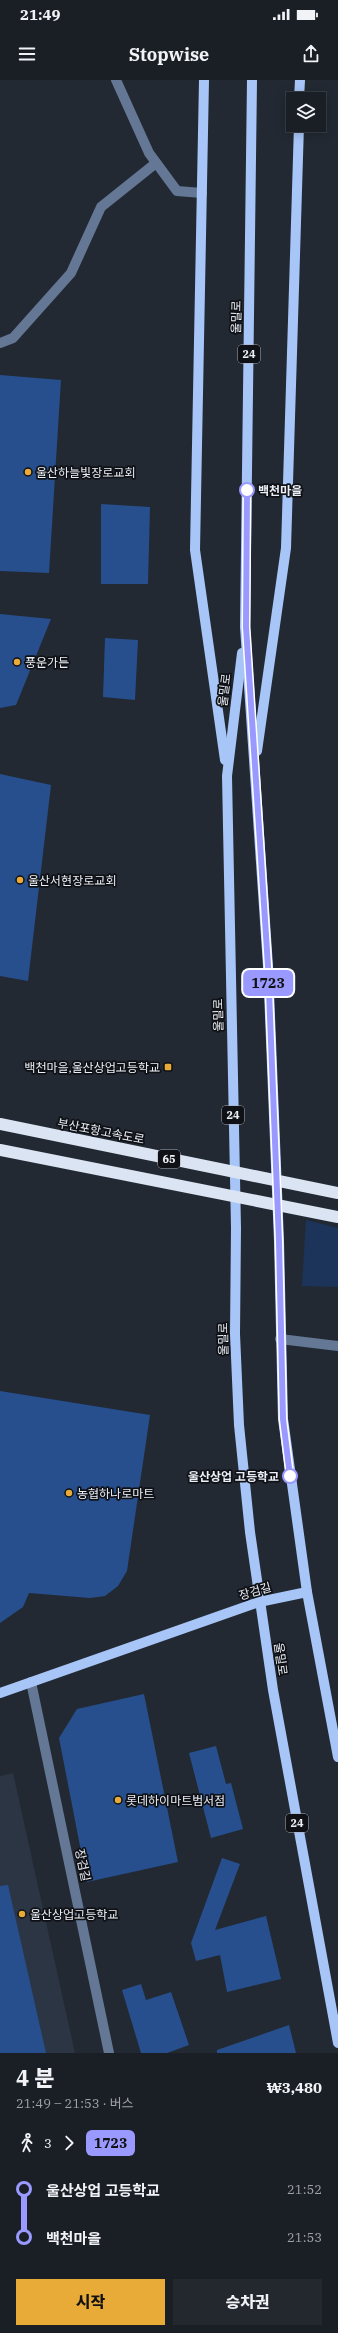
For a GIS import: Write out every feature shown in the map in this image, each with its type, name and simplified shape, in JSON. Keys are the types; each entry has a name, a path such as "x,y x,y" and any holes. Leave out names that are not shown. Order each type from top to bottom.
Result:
{"highway":[{"name":"부산포항고속도로","path":"0,1124 338,1193"},
{"name":"65","path":"0,1150 338,1217"}],"main road":[{"path":"204,80 195,550 227,776"},
{"name":"울밀로","path":"252,80 246,627 254,773 268,966 279,1241 280,1339 283,1419 307,1592 338,1757"},
{"path":"299,92 300,80"},
{"path":"254,773 286,548 299,132"},
{"name":"울밀로","path":"246,627 227,776 236,1228 235,1334 239,1425 250,1532 273,1690 338,2043"},
{"name":"장검길","path":"0,1693 260,1602 307,1592"}],"street":[{"path":"116,80 149,153 176,191 202,193"},
{"path":"0,343 14,338 71,273 101,207 156,163"},
{"path":"280,1339 338,1346"},
{"name":"장검길","path":"31,1682 109,2053"}],"shaded area":[{"path":"306,1220 338,1228 338,1287 302,1286"},
{"name":"울산상업고등학교","path":"13,1773 75,2053 0,2053 0,1776"}],"building":[{"name":"울산하늘빛장로교회","path":"0,375 61,380 49,573 0,571"},
{"path":"101,504 150,507 148,584 101,584"},
{"name":"풍운가든","path":"0,614 51,619 16,705 0,708"},
{"path":"105,638 138,640 135,700 103,697"},
{"name":"울산서현장로교회","path":"0,774 51,785 28,981 0,976"},
{"name":"농협하나로마트","path":"0,1391 150,1415 127,1571 118,1586 105,1596 90,1598 29,1593 23,1607 0,1623"},
{"name":"롯데하이마트범서점","path":"144,1694 178,1862 87,1882 59,1738 77,1709"},
{"path":"216,1746 226,1784 231,1783 243,1829 211,1838 189,1753"},
{"path":"222,1858 240,1864 215,1930 266,1916 281,1979 227,1992 220,1955 196,1961 191,1943"},
{"path":"8,1885 46,2053 0,2053 0,1886"},
{"path":"141,1984 146,2000 171,1992 189,2045 167,2053 141,2053 122,1990"},
{"path":"289,2025 296,2053 217,2053 217,2050"}],"bus line":[{"name":"1723","path":"247,490 246,627 254,773 268,966 279,1241 280,1339 283,1419 290,1476"}],"place":[{"name":"울산하늘빛장로교회","path":"28,472"},
{"name":"백천마을","path":"247,490"},
{"name":"풍운가든","path":"17,662"},
{"name":"울산서현장로교회","path":"20,880"},
{"name":"백천마을,울산상업고등학교","path":"168,1067"},
{"name":"울산상업 고등학교","path":"290,1476"},
{"name":"농협하나로마트","path":"69,1493"},
{"name":"롯데하이마트범서점","path":"118,1800"},
{"name":"울산상업고등학교","path":"22,1914"}]}
